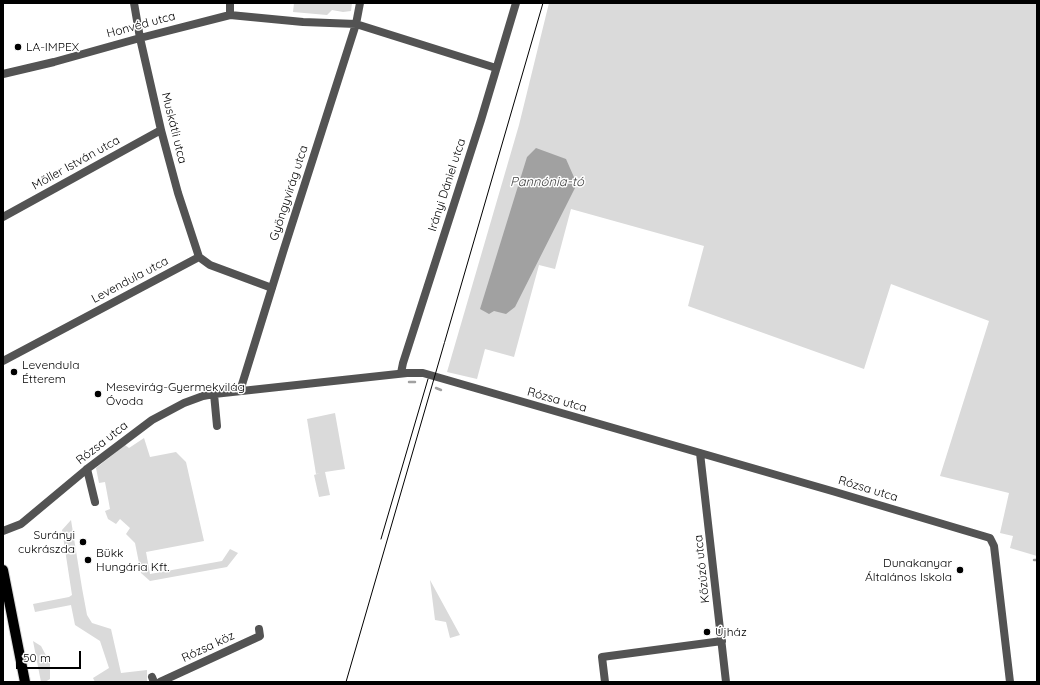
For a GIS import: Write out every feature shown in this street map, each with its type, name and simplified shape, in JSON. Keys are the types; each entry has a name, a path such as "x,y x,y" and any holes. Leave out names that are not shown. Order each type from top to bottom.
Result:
{"main road":[{"path":"3,570 25,682"}],"street":[{"name":"Muskátli utca","path":"134,3 140,38 161,130 178,193 199,257"},
{"path":"230,3 230,15"},
{"name":"Gyöngyvirág utca","path":"240,391 356,24 360,3"},
{"name":"Irányi Dániel utca","path":"401,373 405,356 516,3"},
{"name":"Honvéd utca","path":"3,74 54,62 230,15 303,22 356,24 496,68"},
{"name":"Möller István utca","path":"3,217 161,130"},
{"path":"199,257 210,265 272,288"},
{"name":"Levendula utca","path":"3,361 199,257"},
{"name":"Rózsa utca","path":"3,532 21,524 87,469 152,420 184,403 203,396 214,394 401,373 423,373 990,538 994,546 1010,682"},
{"path":"214,394 217,426"},
{"name":"Kőzúzó utca","path":"700,453 726,682"},
{"path":"87,469 95,502"},
{"name":"Rózsa köz","path":"160,682 260,636 259,629"},
{"path":"605,682 602,657 722,641"}],"shaded area":[{"path":"294,3 352,3 351,11 343,12 332,10 327,15 293,12"},
{"path":"549,3 1037,3 1037,556 1010,548 1013,536 1000,533 1009,493 940,476 989,321 891,284 864,369 688,306 704,246 571,209 555,269 539,265 514,357 485,349 477,379 447,372 519,125"},
{"path":"335,413 345,469 325,472 330,495 319,497 314,475 320,473 316,474 307,419"},
{"path":"144,438 150,457 176,452 186,462 204,541 146,552 150,574 222,561 230,549 238,553 227,567 150,581 141,573 135,543 126,534 130,528 120,519 116,524 108,519 105,511 110,509 105,482 99,483 96,468 125,445 129,448"},
{"path":"71,520 87,615 92,623 111,629 121,673 147,670 147,682 95,682 93,678 109,668 100,641 75,625 71,605 35,612 33,604 69,597 72,595 62,530"},
{"path":"430,580 460,635 450,638 446,622 435,620"},
{"path":"33,641 41,646 50,663 50,679 45,682 41,682"}],"water":[{"name":"Pannónia-tó","path":"536,148 566,159 577,184 515,307 506,314 494,311 489,314 480,309 527,157"}],"waterway":[{"path":"409,382 415,382"},
{"path":"436,388 441,390"}],"tram line":[{"path":"346,682 543,3"},
{"path":"381,539 428,379"}],"place":[{"name":"LA-IMPEX","path":"18,47"},
{"name":"Levendula Étterem","path":"14,372"},
{"name":"Mesevirág-Gyermekvilág Óvoda","path":"98,394"},
{"name":"Surányi cukrászda","path":"83,542"},
{"name":"Bükk Hungária Kft.","path":"88,560"},
{"name":"Dunakanyar Általános Iskola","path":"960,570"},
{"name":"Újház","path":"707,632"}]}
